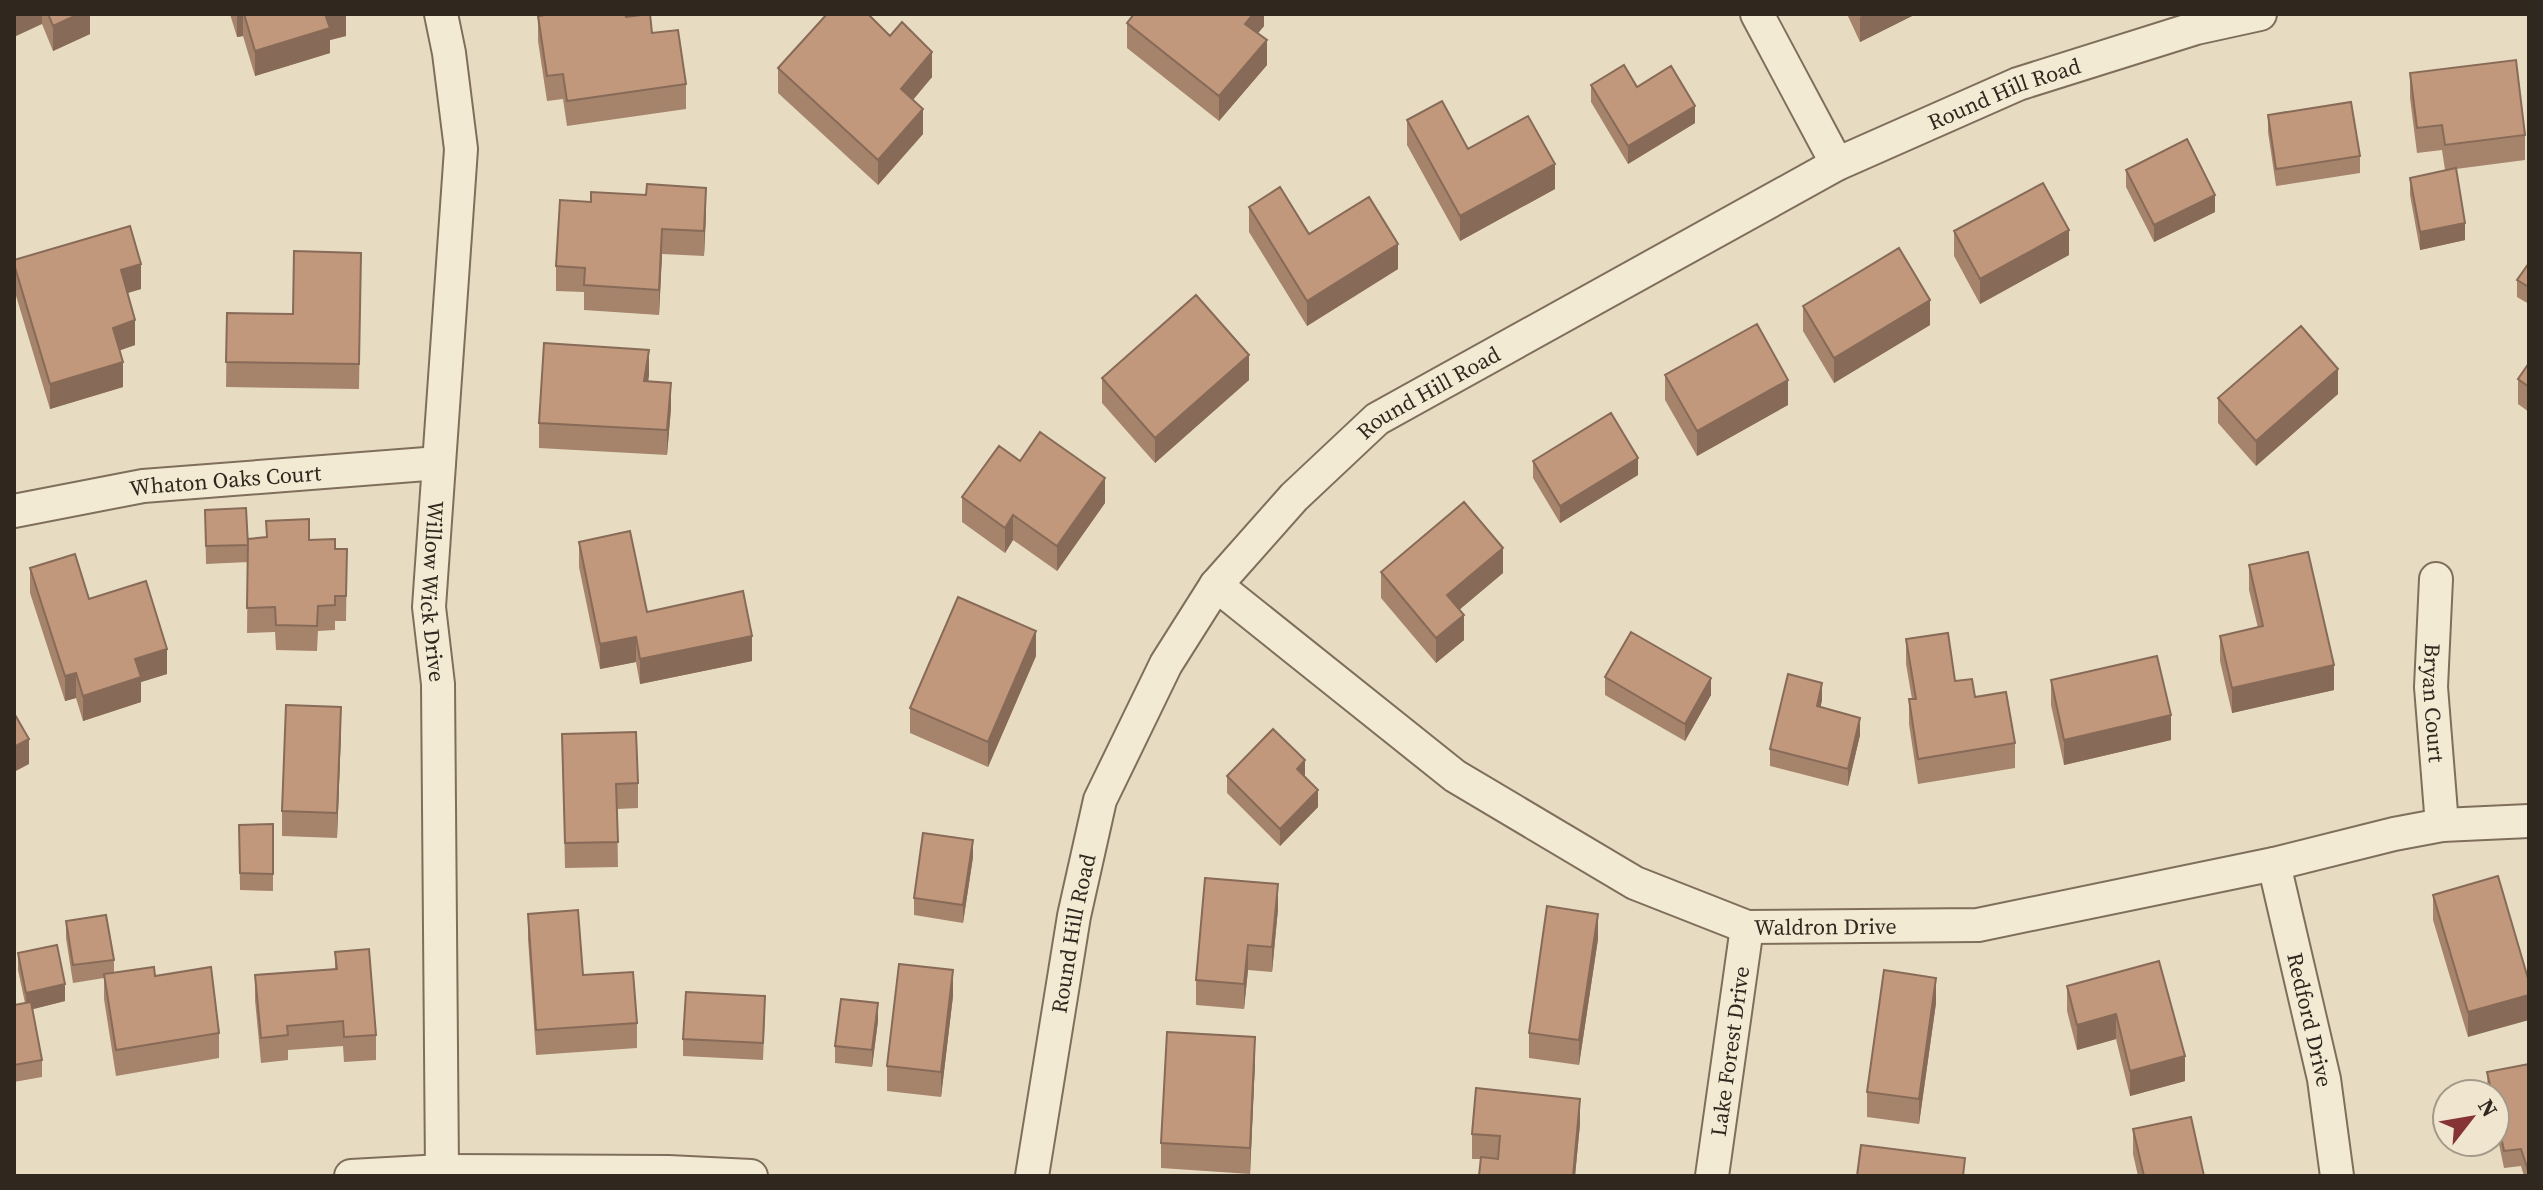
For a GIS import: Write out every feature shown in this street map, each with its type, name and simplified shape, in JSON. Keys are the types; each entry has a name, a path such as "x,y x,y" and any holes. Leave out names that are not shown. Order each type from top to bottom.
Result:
{"street":[{"name":"Willow Wick Drive","path":"441,14 461,149 429,607 438,684 442,1171"},
{"path":"1757,14 1837,164"},
{"name":"Round Hill Road","path":"1032,1176 1074,916 1100,800 1166,664 1216,585 1294,497 1377,419 1837,164 2018,84 2196,28 2260,14"},
{"name":"Whaton Oaks Court","path":"14,511 143,486 439,463"},
{"name":"Bryan Court","path":"2436,579 2431,687 2442,825"},
{"name":"Waldron Drive","path":"1216,585 1455,776 1635,883 1747,927 1978,925 2274,864 2394,834 2442,825 2529,821"},
{"name":"Redford Drive","path":"2274,864 2324,1079 2337,1176"},
{"name":"Lake Forest Drive","path":"1712,1176 1747,927"},
{"path":"351,1176 442,1171 668,1172 751,1176"}],"building":[{"path":"48,14 79,14 53,26"},
{"path":"244,14 335,14 326,17 330,28 255,51"},
{"path":"625,14 626,17 650,14 652,33 678,30 686,84 567,101 563,74 547,76 538,16"},
{"path":"827,14 868,14 890,36 902,22 932,52 901,89 923,109 878,160 778,68"},
{"path":"1134,14 1253,14 1245,24 1267,40 1219,96 1127,23"},
{"path":"2516,60 2525,135 2445,145 2442,125 2417,128 2410,73"},
{"path":"1624,65 1637,87 1671,66 1695,106 1628,146 1591,85"},
{"path":"1442,101 1468,149 1528,116 1555,164 1460,216 1407,120"},
{"path":"2351,102 2360,156 2276,169 2268,115"},
{"path":"2187,139 2215,195 2154,225 2126,170"},
{"path":"2456,168 2465,223 2420,232 2410,178"},
{"path":"2043,183 2069,230 1980,279 1954,231"},
{"path":"647,184 706,188 704,231 662,229 659,290 584,285 585,268 556,266 560,200 591,202 591,192 646,195"},
{"path":"1280,187 1309,234 1369,197 1398,244 1307,301 1249,207"},
{"path":"130,226 141,264 121,270 135,320 113,328 123,362 50,384 14,260"},
{"path":"1899,248 1930,300 1834,358 1803,306"},
{"path":"294,251 361,253 359,364 226,362 227,313 293,314"},
{"path":"2529,263 2529,287 2517,280"},
{"path":"1196,295 1249,355 1155,438 1102,378"},
{"path":"1757,324 1788,380 1697,431 1665,375"},
{"path":"2301,326 2338,369 2256,441 2218,398"},
{"path":"544,343 649,350 644,381 671,383 667,430 539,423"},
{"path":"2529,363 2529,387 2518,379"},
{"path":"1611,413 1638,458 1560,506 1533,461"},
{"path":"1040,432 1105,478 1057,546 1013,515 1005,528 962,497 999,446 1020,461"},
{"path":"1464,502 1503,548 1447,595 1464,615 1436,638 1381,572"},
{"path":"246,508 248,545 206,546 205,510"},
{"path":"309,519 309,540 335,539 335,549 347,549 346,596 335,596 335,605 318,606 317,626 276,625 275,607 247,608 248,539 267,537 266,521"},
{"path":"630,531 647,612 743,591 752,636 640,659 636,637 600,644 579,542"},
{"path":"2308,552 2334,665 2232,688 2220,636 2263,626 2249,565"},
{"path":"75,554 89,599 146,581 167,649 135,659 141,677 83,696 76,673 65,676 30,568"},
{"path":"958,597 1036,631 988,742 910,708"},
{"path":"1631,632 1711,678 1685,724 1605,677"},
{"path":"1948,633 1955,681 1972,679 1975,697 2006,692 2015,743 1918,759 1909,699 1916,699 1906,639"},
{"path":"2157,656 2171,715 2064,740 2051,680"},
{"path":"1788,674 1822,683 1817,706 1860,718 1848,769 1770,749"},
{"path":"286,705 341,707 337,813 282,811"},
{"path":"14,713 29,739 14,747"},
{"path":"1273,729 1305,760 1297,769 1318,790 1280,829 1227,776"},
{"path":"636,732 638,783 616,784 618,842 565,843 562,734"},
{"path":"273,824 273,874 240,873 239,825"},
{"path":"923,833 973,840 963,905 914,898"},
{"path":"2498,876 2529,982 2529,995 2468,1012 2433,895"},
{"path":"1205,878 1278,884 1272,947 1248,945 1244,984 1196,980"},
{"path":"1547,906 1598,914 1579,1040 1529,1033"},
{"path":"578,910 583,975 633,972 637,1023 536,1030 528,914"},
{"path":"106,915 114,960 73,965 66,921"},
{"path":"57,945 65,984 26,993 18,953"},
{"path":"369,949 376,1035 344,1037 343,1021 287,1026 288,1035 261,1038 255,975 337,969 335,952"},
{"path":"2159,961 2185,1056 2130,1071 2116,1014 2077,1025 2067,986"},
{"path":"899,964 953,970 941,1072 887,1066"},
{"path":"154,967 155,976 211,967 219,1033 116,1050 104,974"},
{"path":"1884,970 1936,978 1919,1099 1867,1092"},
{"path":"686,992 765,996 763,1043 683,1039"},
{"path":"841,999 878,1003 872,1050 835,1046"},
{"path":"31,1002 42,1060 14,1065 14,1005"},
{"path":"1167,1032 1255,1037 1250,1148 1161,1143"},
{"path":"2529,1064 2529,1170 2521,1149 2511,1150 2511,1078 2488,1078 2487,1072"},
{"path":"1476,1088 1580,1099 1573,1176 1479,1176 1481,1157 1498,1159 1500,1136 1472,1134"},
{"path":"2191,1117 2204,1176 2144,1176 2133,1129"},
{"path":"1861,1145 1965,1158 1963,1176 1857,1176"}]}
